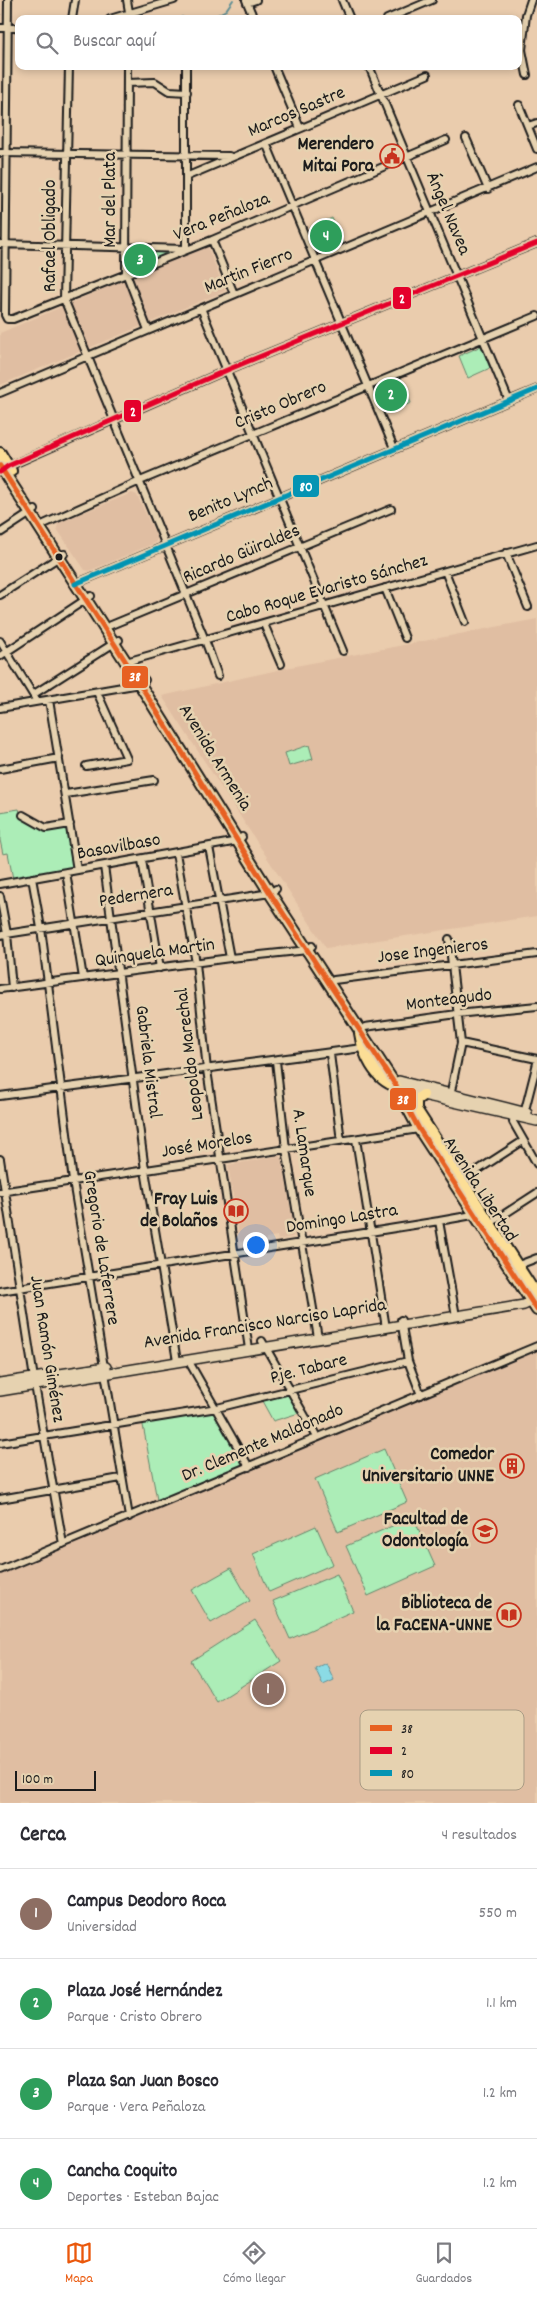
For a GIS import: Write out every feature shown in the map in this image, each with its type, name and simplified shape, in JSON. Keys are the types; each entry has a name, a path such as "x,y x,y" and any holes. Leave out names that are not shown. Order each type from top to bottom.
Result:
{"main road":[{"name":"Avenida Armenia","path":"0,453 3,469 89,598 273,891 400,1086"},
{"name":"Avenida Armenia","path":"310,948 334,980 362,1028"},
{"path":"362,1028 362,1048 382,1081 519,1114 537,1121"},
{"path":"400,1086 423,1094 450,1097"},
{"name":"Avenida Libertad","path":"400,1086 461,1182 477,1212 489,1224 516,1266 532,1299"},
{"name":"Avenida Libertad","path":"400,1086 419,1129 477,1212 532,1299"},
{"path":"416,1110 416,1100 423,1094"},
{"path":"519,1114 537,1115"},
{"name":"Avenida Francisco Narciso Laprida","path":"0,1383 35,1381 105,1370 456,1314 519,1300 532,1299"},
{"name":"Avenida Francisco Narciso Laprida","path":"177,1358 188,1360 248,1346"},
{"name":"Avenida Francisco Narciso Laprida","path":"0,1391 35,1381"}],"street":[{"path":"8,0 2,244 186,248 188,176 186,70"},
{"path":"73,15 75,0"},
{"path":"127,0 129,12"},
{"path":"121,15 172,0"},
{"path":"252,15 247,2 256,0"},
{"path":"342,0 348,15"},
{"path":"396,15 432,0"},
{"path":"527,75 522,50 526,15 531,0"},
{"path":"0,28 15,28"},
{"name":"Rafael Obligado","path":"69,70 64,299 205,640 218,676"},
{"name":"Mar del Plata","path":"127,70 126,273 148,330"},
{"path":"276,70 300,128"},
{"name":"Ángel Navea","path":"371,70 509,401"},
{"name":"Marcos Sastre","path":"188,176 426,75"},
{"path":"127,83 155,82 169,91 187,92"},
{"path":"519,105 537,149"},
{"path":"528,126 537,123"},
{"path":"466,138 488,189"},
{"name":"Vera Peñaloza","path":"2,244 5,315 8,319 12,319 186,248 212,240 446,140"},
{"path":"266,143 394,448"},
{"name":"Marcos Sastre","path":"3,153 234,156"},
{"name":"Martin Fierro","path":"0,393 430,214 537,167"},
{"path":"212,240 234,294"},
{"path":"3,469 228,370 537,244"},
{"path":"201,308 326,605 343,650"},
{"name":"Cristo Obrero","path":"42,526 140,481 537,316"},
{"name":"Benito Lynch","path":"78,582 537,389"},
{"name":"Ricardo Güiraldes","path":"107,627 392,509"},
{"path":"0,533 33,512"},
{"name":"Cabo Roque Evaristo Sánchez","path":"128,661 264,624 537,545"},
{"path":"506,553 528,607"},
{"path":"0,595 61,556"},
{"path":"445,571 465,622"},
{"path":"385,588 405,638"},
{"path":"0,656 89,598"},
{"path":"264,624 281,664"},
{"path":"0,641 34,694 36,702"},
{"path":"34,694 116,642"},
{"path":"0,708 97,692 142,682"},
{"path":"86,766 127,759 97,692"},
{"path":"49,700 77,870"},
{"path":"0,770 60,758"},
{"path":"66,794 154,780"},
{"path":"23,815 46,828 70,824"},
{"name":"Basavilbaso","path":"0,884 142,860 240,839"},
{"path":"209,847 230,958"},
{"name":"Leopoldo Marechal","path":"176,853 196,963 207,1070 219,1159 248,1346"},
{"path":"142,860 160,968"},
{"name":"Gabriela Mistral","path":"104,866 145,1170 177,1358"},
{"path":"66,872 83,978"},
{"name":"Gregorio de Laferrere","path":"32,878 41,928 73,1182 128,1517"},
{"name":"Pedernera","path":"3,934 273,891"},
{"path":"0,896 3,934 12,988"},
{"path":"449,939 461,1043 450,1097"},
{"name":"Quinquela Martin","path":"0,989 310,948"},
{"name":"Jose Ingenieros","path":"334,980 537,954"},
{"name":"Monteagudo","path":"362,1028 457,1014 536,1006"},
{"path":"461,1043 537,1061 519,1114 513,1122 537,1164"},
{"path":"0,1096 330,1054 362,1048"},
{"path":"330,1054 342,1141"},
{"name":"A. Lamarque","path":"276,1061 286,1149 317,1335"},
{"name":"José Morelos","path":"2,1192 419,1129"},
{"path":"356,1139 386,1325"},
{"path":"461,1182 523,1141"},
{"name":"Juan Ramón Giménez","path":"0,1159 2,1192 63,1544"},
{"path":"489,1224 537,1194"},
{"name":"Domingo Lastra","path":"0,1291 233,1252 439,1221 477,1212"},
{"path":"439,1221 456,1314"},
{"path":"516,1266 537,1258"},
{"path":"402,1322 408,1361 422,1395"},
{"path":"263,1344 318,1437"},
{"name":"Dr. Clemente Maldonado","path":"0,1570 537,1346"},
{"path":"188,1360 218,1408 250,1467"},
{"name":"Pje. Tabare","path":"0,1443 218,1408 408,1361"},
{"path":"0,1499 121,1478"}],"shaded area":[{"path":"207,245 225,291 0,385 0,333"},
{"path":"132,493 137,495 157,538 155,543 89,571 85,570 57,529 58,523"},
{"path":"537,619 537,916 326,948 162,696 291,667"},
{"path":"279,1156 282,1160 295,1234 292,1237 278,1240 277,1236 266,1238 263,1241 262,1239 240,1242 234,1207 232,1207 231,1201 234,1201 228,1165"},
{"path":"537,1350 537,1803 0,1803 0,1575"}],"green space":[{"path":"332,218 343,243 319,253 309,228"},
{"path":"127,250 176,251 129,269"},
{"path":"481,346 490,368 468,378 459,356"},
{"path":"400,376 411,403 383,414 371,387"},
{"path":"309,745 313,759 289,766 285,753"},
{"path":"19,809 22,816 32,825 45,828 66,827 73,869 13,879 8,853 3,854 0,840 0,812"},
{"path":"288,1395 299,1413 273,1421 262,1401"},
{"path":"217,1408 249,1467 158,1505 142,1420"},
{"path":"384,1449 407,1502 338,1532 315,1479"},
{"path":"413,1517 435,1566 368,1596 346,1546"},
{"path":"316,1526 333,1564 269,1592 253,1554"},
{"path":"231,1568 250,1601 211,1623 192,1590"},
{"path":"337,1574 353,1611 290,1639 273,1601"},
{"path":"255,1620 281,1661 217,1702 191,1661"}],"water":[{"path":"326,1663 334,1680 323,1685 315,1668"}],"waterway":[{"path":"217,15 226,10 233,0"}],"transit line":[{"name":"2","path":"0,472 8,466 227,370 537,243"},
{"name":"80","path":"75,584 537,389"},
{"name":"38","path":"0,466 126,662 270,893 396,1086 419,1129 537,1310"}],"place":[{"name":"Merendero Mitai Pora","path":"392,156"},
{"name":"Cancha Coquito","path":"326,236"},
{"name":"Plaza San Juan Bosco","path":"140,260"},
{"name":"Plaza José Hernández","path":"391,395"},
{"name":"Fray Luis de Bolaños","path":"236,1211"},
{"name":"Comedor Universitario UNNE","path":"512,1466"},
{"name":"Facultad de Odontología","path":"485,1531"},
{"name":"Biblioteca de la FaCENA-UNNE","path":"509,1615"},
{"name":"Campus Deodoro Roca","path":"268,1689"}]}
